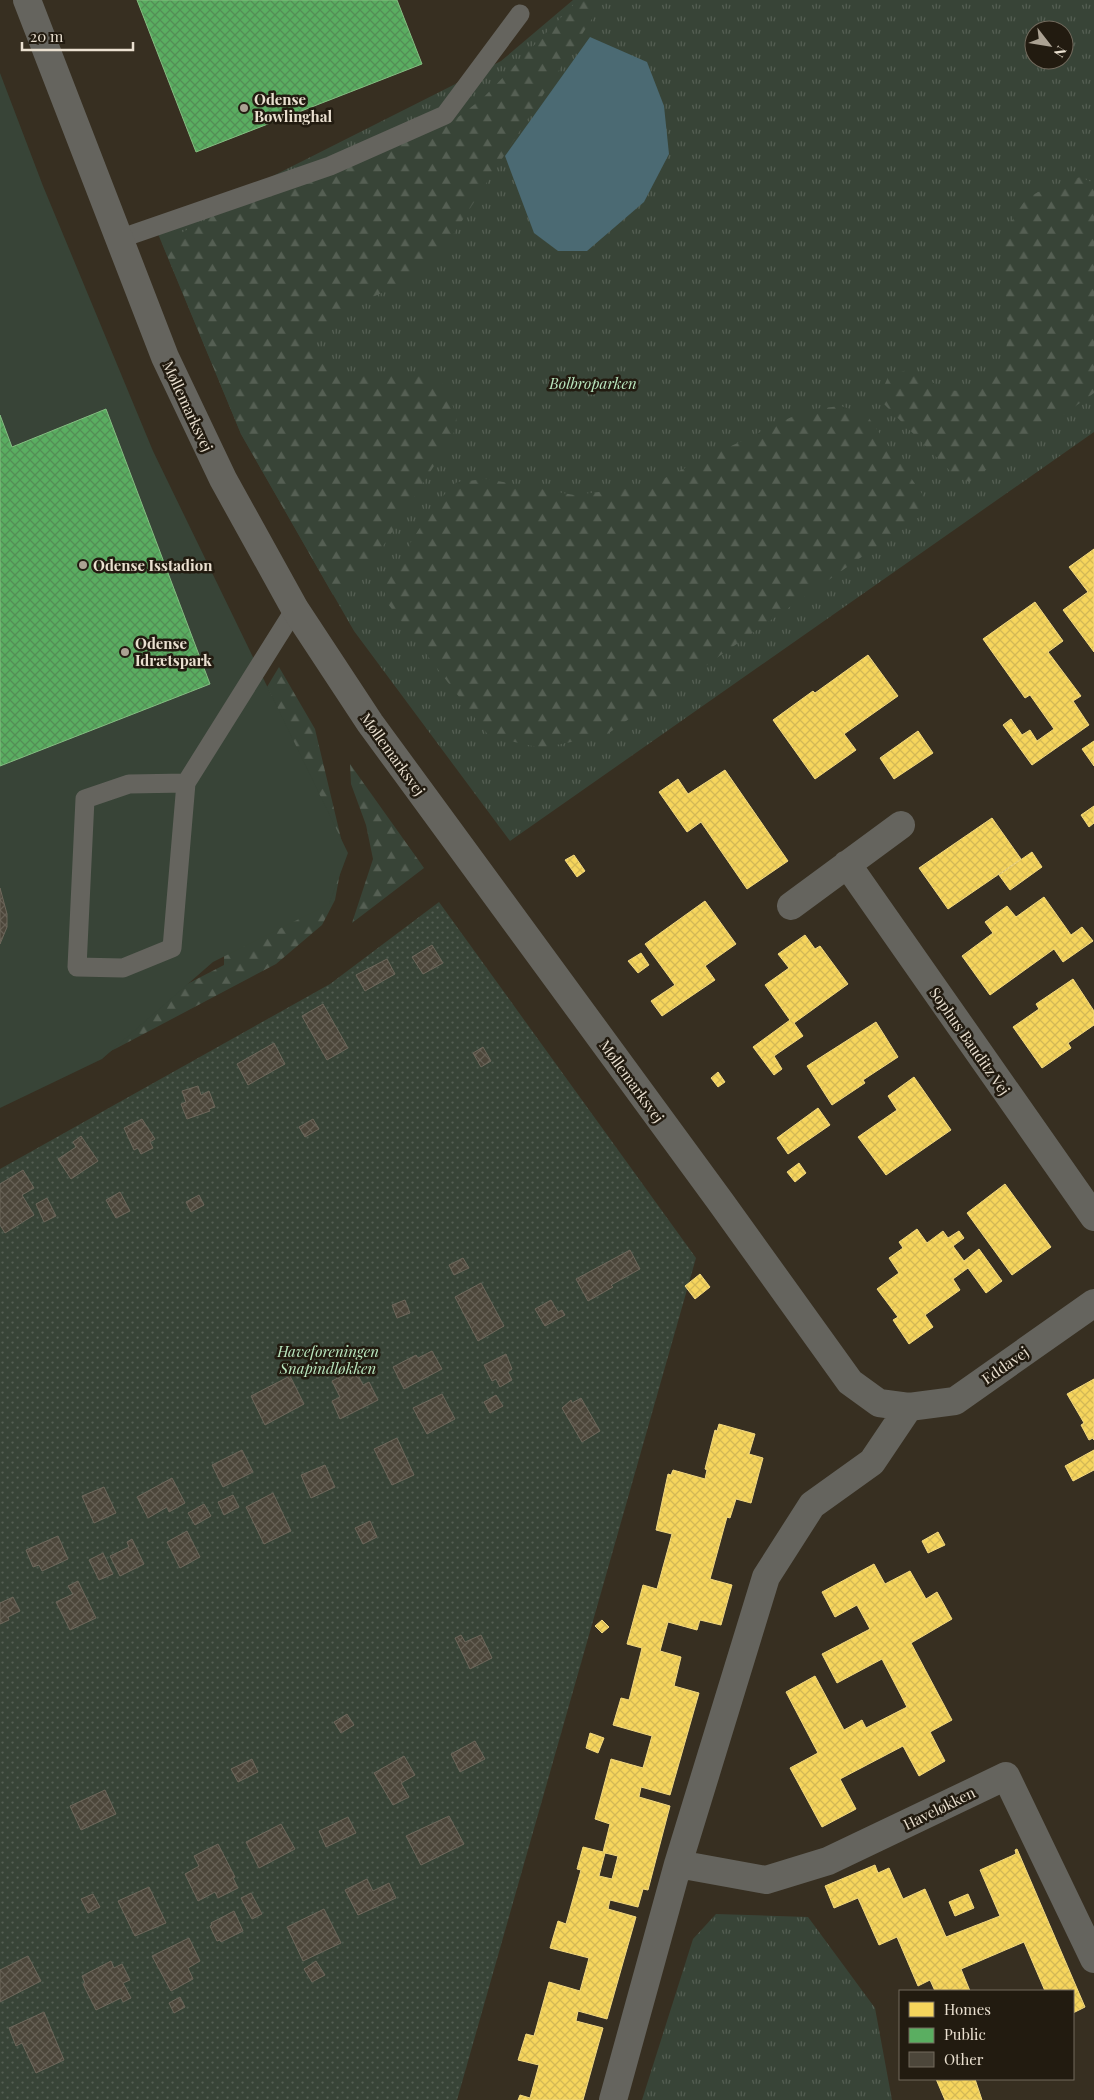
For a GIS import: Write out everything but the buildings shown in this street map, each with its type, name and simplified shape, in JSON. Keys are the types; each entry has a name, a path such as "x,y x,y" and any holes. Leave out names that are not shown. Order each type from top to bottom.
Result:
{"street":[{"name":"Møllemarksvej","path":"27,0 165,358 223,480 295,609 370,723 850,1382 879,1403 909,1407"},
{"path":"791,906 901,825"},
{"name":"Sophus Bauditz Vej","path":"847,864 1094,1217"},
{"name":"Eddavej","path":"909,1407 955,1400 1094,1303"},
{"path":"613,2100 678,1864 766,1577 812,1505 872,1462 909,1407"},
{"name":"Haveløkken","path":"678,1864 766,1880 828,1861 1006,1776 1094,1959"}],"lane":[{"path":"119,239 330,166 446,115 520,14"},
{"path":"186,783 129,784 85,800 78,967 123,968 172,948 186,783 295,609"}],"green space":[{"name":"Bolbroparken","path":"573,0 1094,0 1094,432 510,841 354,631 241,434 158,234 501,61"},
{"path":"578,0 598,0 597,11 442,252 414,279 336,313 315,334 311,352 325,365 335,371 355,375 408,375 440,380 450,398 457,418 453,436 366,573 333,595 241,434 162,243 213,216 449,124 483,98"},
{"name":"Odense Idrætspark","path":"0,73 43,186 153,451 348,853 329,904 213,962 102,1059 0,1108"},
{"path":"1080,177 1094,183 1094,393 969,482 953,474 884,404 881,393 888,377 909,369 940,386 958,391 971,389 983,384 997,370 1005,354 1008,335 1003,254 1006,232 1013,218 1024,202 1030,197 1043,190"},
{"path":"841,406 866,414 932,508 606,735 541,748 489,736 388,604 383,586 435,504 457,482 486,479 574,495 648,486 806,410"},
{"path":"279,667 315,729 344,851 335,900 322,925 276,964 117,1048 0,1104 92,1033 224,965 226,755"},
{"path":"350,764 424,868 352,923 373,859 366,825 351,784"},
{"name":"Haveforeningen Snapindløkken","path":"439,902 696,1258 457,2100 0,2100 0,1169 330,984"},
{"path":"716,1914 808,1917 875,2008 892,2100 642,2100 693,1939"}],"water":[{"path":"590,37 647,62 664,106 669,154 644,202 587,251 558,251 534,233 505,156"}],"place":[{"name":"Odense Bowlinghal","path":"244,108"},
{"name":"Odense Isstadion","path":"83,565"},
{"name":"Odense Idrætspark","path":"125,652"}]}
